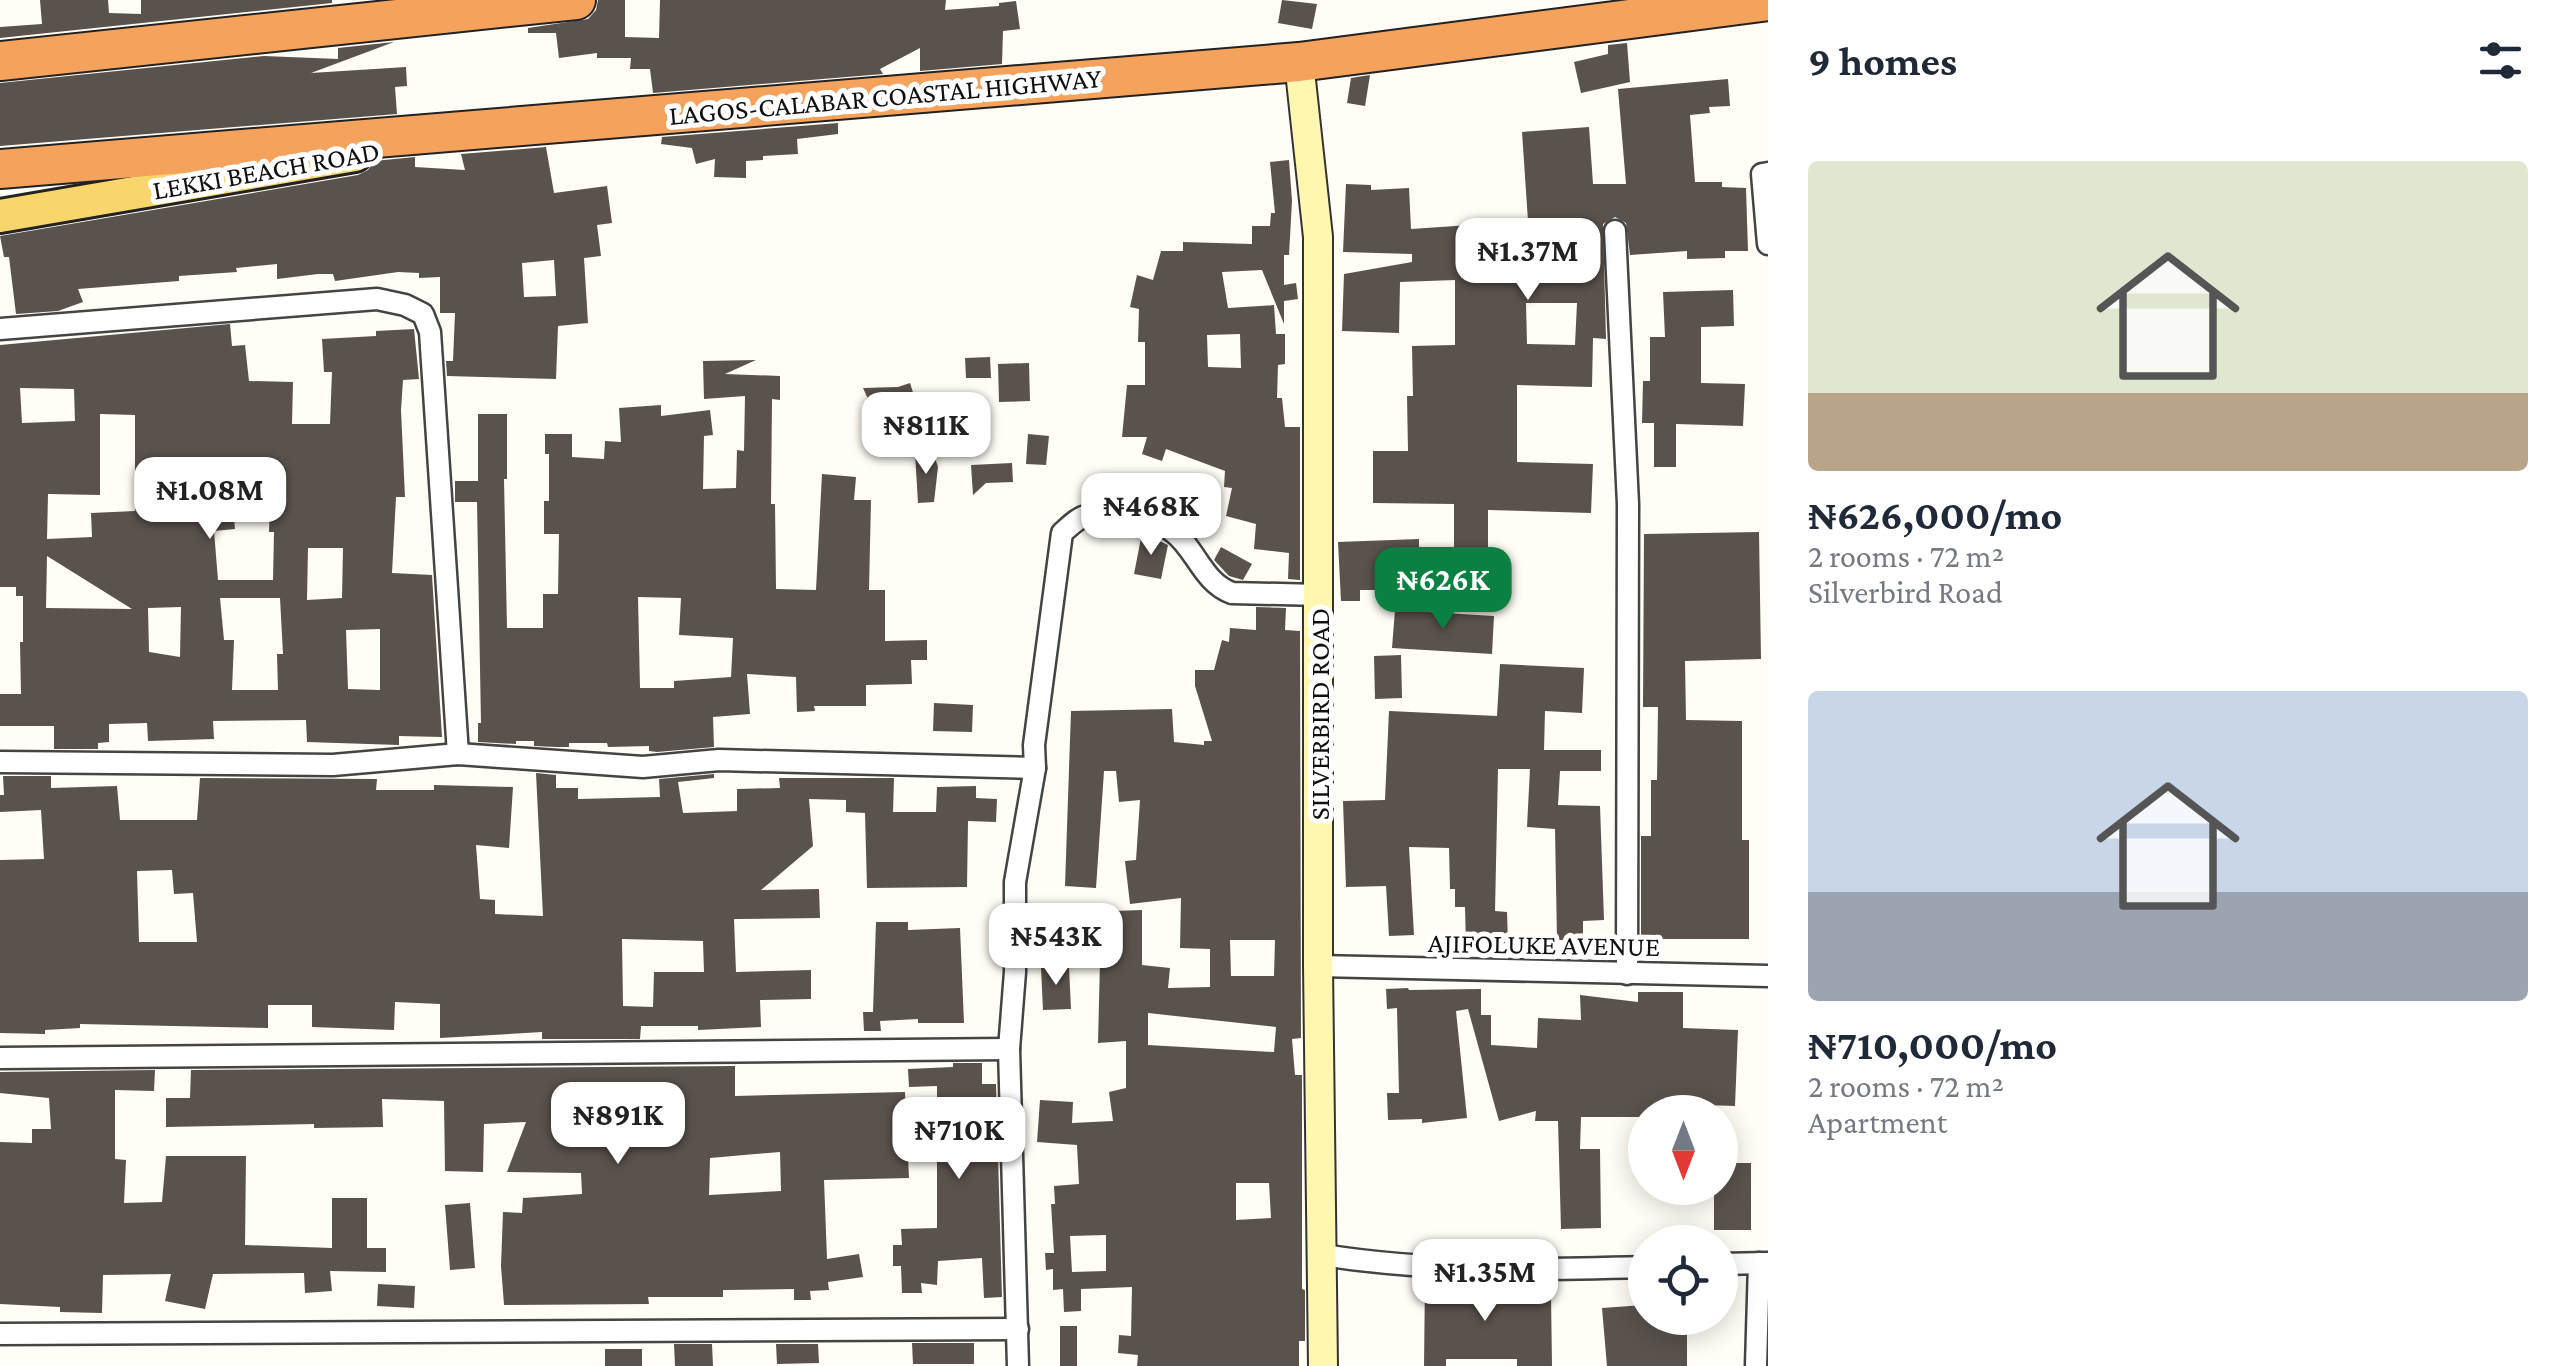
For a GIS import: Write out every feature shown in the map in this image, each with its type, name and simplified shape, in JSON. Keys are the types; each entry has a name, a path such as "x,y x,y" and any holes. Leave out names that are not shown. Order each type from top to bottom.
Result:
{"highway":[{"path":"0,62 576,0"},
{"name":"LAGOS-CALABAR COASTAL HIGHWAY","path":"0,168 1300,62 1768,1"}],"main road":[{"name":"LEKKI BEACH ROAD","path":"0,216 531,125"}],"street":[{"name":"SILVERBIRD ROAD","path":"1300,62 1318,236 1318,966 1323,1366"},
{"path":"1768,173 1762,174 1768,244"},
{"path":"1615,231 1628,504 1627,974"},
{"path":"0,329 377,300 404,304 423,314 430,332 458,754"},
{"path":"1018,1366 1008,1049 1015,972 1015,882 1035,768 1034,745 1062,533 1093,513 1111,513 1172,531 1222,589 1320,595"},
{"path":"0,762 334,765 458,754 643,766 719,760 1035,768"},
{"name":"AJIFOLUKE AVENUE","path":"1318,966 1768,976"},
{"path":"0,1058 1008,1049"},
{"path":"1323,1256 1452,1269 1628,1267"},
{"path":"1738,1264 1764,1263 1756,1366"},
{"path":"0,1334 1018,1328"}],"building":[{"path":"40,0 108,0 109,13 141,14 141,0 332,3 0,38 0,27 42,24"},
{"path":"598,0 625,0 625,37 659,38 660,0 946,0 945,10 1016,1 1020,29 1003,31 1002,64 920,71 920,48 880,69 883,74 653,93 650,69 630,69 631,58 597,58 597,53 559,58 556,33 528,33 528,28 588,19"},
{"path":"1282,0 1317,4 1312,29 1278,23"},
{"path":"394,42 311,73 406,67 407,86 395,87 397,114 0,146 0,83 264,56 338,59 338,48"},
{"path":"1627,43 1630,82 1581,93 1574,62 1608,54 1608,45"},
{"path":"1370,75 1365,106 1347,103 1351,78"},
{"path":"1728,79 1730,106 1709,107 1710,113 1690,115 1695,182 1722,182 1722,187 1746,188 1748,251 1725,251 1725,258 1687,259 1687,251 1630,255 1626,223 1615,217 1603,224 1606,339 1593,338 1592,387 1517,385 1517,462 1593,464 1591,513 1488,510 1488,575 1454,575 1454,504 1373,503 1373,451 1408,451 1407,396 1413,396 1412,346 1455,345 1455,280 1400,282 1399,333 1342,331 1344,274 1412,262 1412,254 1343,252 1346,184 1371,185 1371,190 1409,188 1411,229 1528,221 1522,132 1589,127 1593,184 1626,184 1618,89","holes":["1526,303 1577,303 1575,345 1527,344"]},
{"path":"838,123 838,134 797,139 798,154 746,161 746,178 714,177 715,159 696,164 692,148 661,144 662,137"},
{"path":"546,147 554,193 607,186 612,223 597,225 601,256 584,258 588,323 558,326 556,379 447,376 446,361 453,361 455,313 440,313 440,277 419,278 419,273 335,281 333,274 277,279 277,264 236,268 237,272 179,276 179,281 78,289 83,302 58,311 16,314 9,257 4,257 0,236 358,175 374,161 415,157 415,167 465,170 461,154","holes":["554,260 556,296 524,297 522,263"]},
{"path":"1289,160 1292,201 1284,285 1296,283 1298,299 1284,301 1284,324 1262,270 1222,272 1228,308 1274,305 1276,334 1285,334 1285,364 1278,365 1277,398 1282,398 1285,427 1300,427 1300,580 1288,579 1289,553 1254,549 1256,524 1226,516 1232,488 1224,487 1225,471 1166,449 1162,461 1142,454 1147,437 1122,437 1127,385 1145,385 1145,342 1138,342 1139,309 1130,307 1137,275 1153,280 1161,251 1183,251 1183,242 1252,244 1252,226 1270,226 1271,213 1275,213 1270,162","holes":["1240,334 1241,368 1208,367 1207,335"]},
{"path":"1733,290 1734,326 1701,327 1701,383 1745,384 1743,426 1676,424 1676,467 1654,467 1654,423 1642,423 1643,381 1650,381 1650,337 1665,337 1663,292"},
{"path":"230,324 232,346 245,345 249,381 293,382 292,424 330,424 332,372 324,372 322,339 414,329 419,379 403,380 405,497 396,497 392,573 432,575 442,737 399,736 399,745 307,742 306,720 213,721 214,739 148,741 147,723 109,724 109,742 98,743 98,749 54,749 54,726 0,726 0,694 21,694 23,596 16,596 16,587 0,587 0,345","holes":["20,388 74,389 75,421 22,423","100,414 135,415 135,511 91,513 92,537 47,539 48,494 100,495","270,497 273,580 218,580 214,531 235,529 232,499","308,548 343,548 342,598 307,600","47,556 132,609 46,608","220,598 280,598 283,654 277,654 278,690 232,690 234,640 224,640","181,607 180,657 149,652 148,608","380,629 380,690 348,689 346,630"]},
{"path":"990,357 991,378 966,378 965,358"},
{"path":"756,360 725,374 780,376 780,400 772,399 771,504 775,504 776,589 816,590 822,474 856,477 854,500 871,500 869,590 885,590 885,641 927,640 927,660 911,660 912,684 866,685 866,706 814,706 815,711 797,712 796,677 747,674 750,714 713,717 714,747 657,752 649,751 649,746 608,747 607,743 556,747 534,746 534,741 478,742 481,723 477,502 455,502 455,481 478,481 478,414 507,414 507,628 543,628 543,594 558,594 559,534 544,534 544,501 549,501 545,434 572,434 572,457 604,459 605,441 621,442 619,408 661,405 661,416 710,410 713,435 704,436 703,489 736,488 737,450 744,451 745,396 704,399 703,361","holes":["638,597 681,598 679,635 733,638 731,677 674,681 674,688 640,688"]},
{"path":"1029,363 1030,401 999,402 998,364"},
{"path":"910,383 917,405 907,405 907,424 884,434 863,388"},
{"path":"1028,434 1049,436 1046,465 1026,464"},
{"path":"915,453 934,455 938,467 934,502 918,503"},
{"path":"1012,463 1013,482 986,483 973,495 971,465"},
{"path":"1759,532 1761,659 1685,661 1686,720 1742,721 1742,840 1749,840 1749,939 1641,939 1641,836 1651,836 1651,780 1657,780 1658,707 1643,707 1644,534"},
{"path":"1142,533 1168,545 1161,579 1134,574"},
{"path":"1419,539 1419,567 1397,567 1397,590 1360,590 1360,601 1341,601 1338,542"},
{"path":"1221,547 1252,564 1243,580 1229,576 1214,560"},
{"path":"1256,607 1286,608 1285,630 1300,631 1301,1038 1292,1039 1295,1075 1302,1075 1305,1341 1299,1341 1299,1366 1137,1366 1138,1355 1118,1353 1119,1335 1131,1336 1132,1287 1081,1289 1081,1311 1064,1312 1063,1289 1053,1290 1053,1269 1046,1270 1045,1253 1054,1253 1051,1204 1055,1204 1054,1186 1079,1184 1077,1145 1037,1142 1040,1100 1073,1102 1072,1123 1113,1121 1109,1092 1126,1088 1126,1041 1098,1043 1100,962 1114,962 1113,911 1142,910 1142,965 1170,968 1168,988 1210,987 1210,949 1180,948 1181,898 1130,904 1125,861 1136,860 1140,800 1119,802 1116,771 1104,771 1096,888 1065,886 1071,711 1172,709 1174,742 1204,745 1204,741 1212,741 1195,686 1195,670 1214,670 1222,640 1229,642 1230,628 1256,630","holes":["1230,940 1275,940 1274,976 1231,976","1148,1013 1276,1027 1274,1052 1148,1045","1236,1183 1269,1183 1271,1218 1236,1220","1106,1235 1106,1271 1072,1272 1070,1236"]},
{"path":"1395,610 1494,616 1492,654 1392,648"},
{"path":"1401,655 1402,698 1375,699 1374,656"},
{"path":"1500,664 1584,668 1582,713 1545,711 1544,750 1601,750 1601,771 1560,771 1558,805 1600,806 1604,920 1583,921 1583,940 1557,940 1555,829 1527,827 1530,769 1498,769 1495,911 1507,912 1508,943 1466,945 1465,907 1455,907 1455,889 1450,889 1449,848 1409,847 1414,935 1389,936 1386,886 1346,887 1343,801 1385,800 1389,711 1497,716"},
{"path":"934,703 973,705 972,732 933,731"},
{"path":"536,773 556,775 556,788 578,788 578,799 660,797 659,779 714,774 714,778 678,782 683,813 737,811 737,789 780,788 779,778 894,778 893,812 936,812 937,787 976,786 976,798 997,799 996,822 968,821 967,887 867,888 865,813 846,812 846,800 809,799 813,846 761,890 819,889 820,918 734,919 736,972 811,970 811,999 760,1000 761,1027 698,1030 698,1026 641,1026 640,1039 542,1039 542,1032 440,1038 440,1004 395,1002 394,1030 312,1027 312,1005 268,1005 268,1028 80,1024 80,1028 45,1030 45,1034 0,1033 0,860 44,859 41,810 0,812 3,776 51,776 51,788 117,786 120,820 197,820 200,778 377,779 376,790 434,790 434,785 513,787 509,848 476,845 480,899 495,900 495,914 543,916","holes":["172,870 174,894 193,893 197,942 139,942 137,871","622,939 703,941 704,972 654,972 653,1007 623,1006"]},
{"path":"876,922 908,922 908,930 960,928 964,1023 880,1021 881,1031 864,1031 863,1012 873,1012"},
{"path":"1069,967 1071,1009 1043,1010 1041,968"},
{"path":"1386,989 1481,989 1481,1015 1491,1015 1491,1045 1537,1048 1538,1018 1581,1020 1580,995 1638,1002 1638,992 1683,992 1683,1028 1738,1030 1735,1095 1628,1095 1628,1117 1581,1117 1580,1149 1600,1149 1601,1228 1561,1229 1558,1121 1535,1121 1536,1111 1499,1121 1468,1009 1456,1011 1467,1118 1422,1123 1422,1119 1388,1120 1387,1093 1399,1093 1397,1008 1387,1009"},
{"path":"953,1063 982,1063 982,1084 996,1084 1002,1297 984,1298 982,1258 938,1261 937,1285 921,1283 922,1293 902,1293 901,1266 893,1266 893,1245 902,1245 901,1229 937,1228 937,1086 909,1087 908,1069 953,1067"},
{"path":"735,1066 735,1096 905,1092 909,1178 824,1180 827,1259 859,1254 863,1277 828,1282 829,1290 810,1291 811,1300 794,1300 794,1289 723,1290 723,1297 648,1297 649,1304 504,1305 503,1212 522,1213 523,1198 582,1194 581,1173 507,1172 526,1122 484,1124 483,1172 445,1171 444,1101 382,1099 383,1127 166,1127 166,1098 190,1098 191,1070","holes":["780,1152 781,1191 709,1195 710,1158"]},
{"path":"155,1070 154,1091 115,1090 115,1159 126,1160 124,1203 162,1202 166,1156 246,1156 245,1245 332,1248 332,1198 367,1198 367,1248 386,1248 386,1272 330,1271 332,1291 305,1293 304,1273 213,1274 205,1309 165,1301 171,1274 103,1275 102,1313 0,1304 0,1142 32,1143 32,1129 51,1129 49,1098 0,1093 0,1072"},
{"path":"1738,1163 1751,1163 1751,1230 1738,1230 1738,1225 1714,1225 1714,1205 1738,1205"},
{"path":"470,1203 475,1268 450,1270 445,1205"},
{"path":"1425,1280 1503,1282 1503,1295 1551,1295 1552,1366 1517,1366 1517,1359 1446,1359 1446,1366 1424,1366"},
{"path":"378,1284 415,1286 414,1308 377,1306"},
{"path":"1628,1306 1628,1335 1687,1335 1687,1366 1607,1366 1602,1308"},
{"path":"1060,1326 1077,1326 1077,1366 1060,1366"},
{"path":"912,1343 974,1343 974,1364 913,1364"},
{"path":"674,1344 712,1344 713,1366 675,1366"},
{"path":"776,1344 818,1344 819,1363 777,1364"},
{"path":"605,1349 642,1349 642,1366 605,1366"}]}
